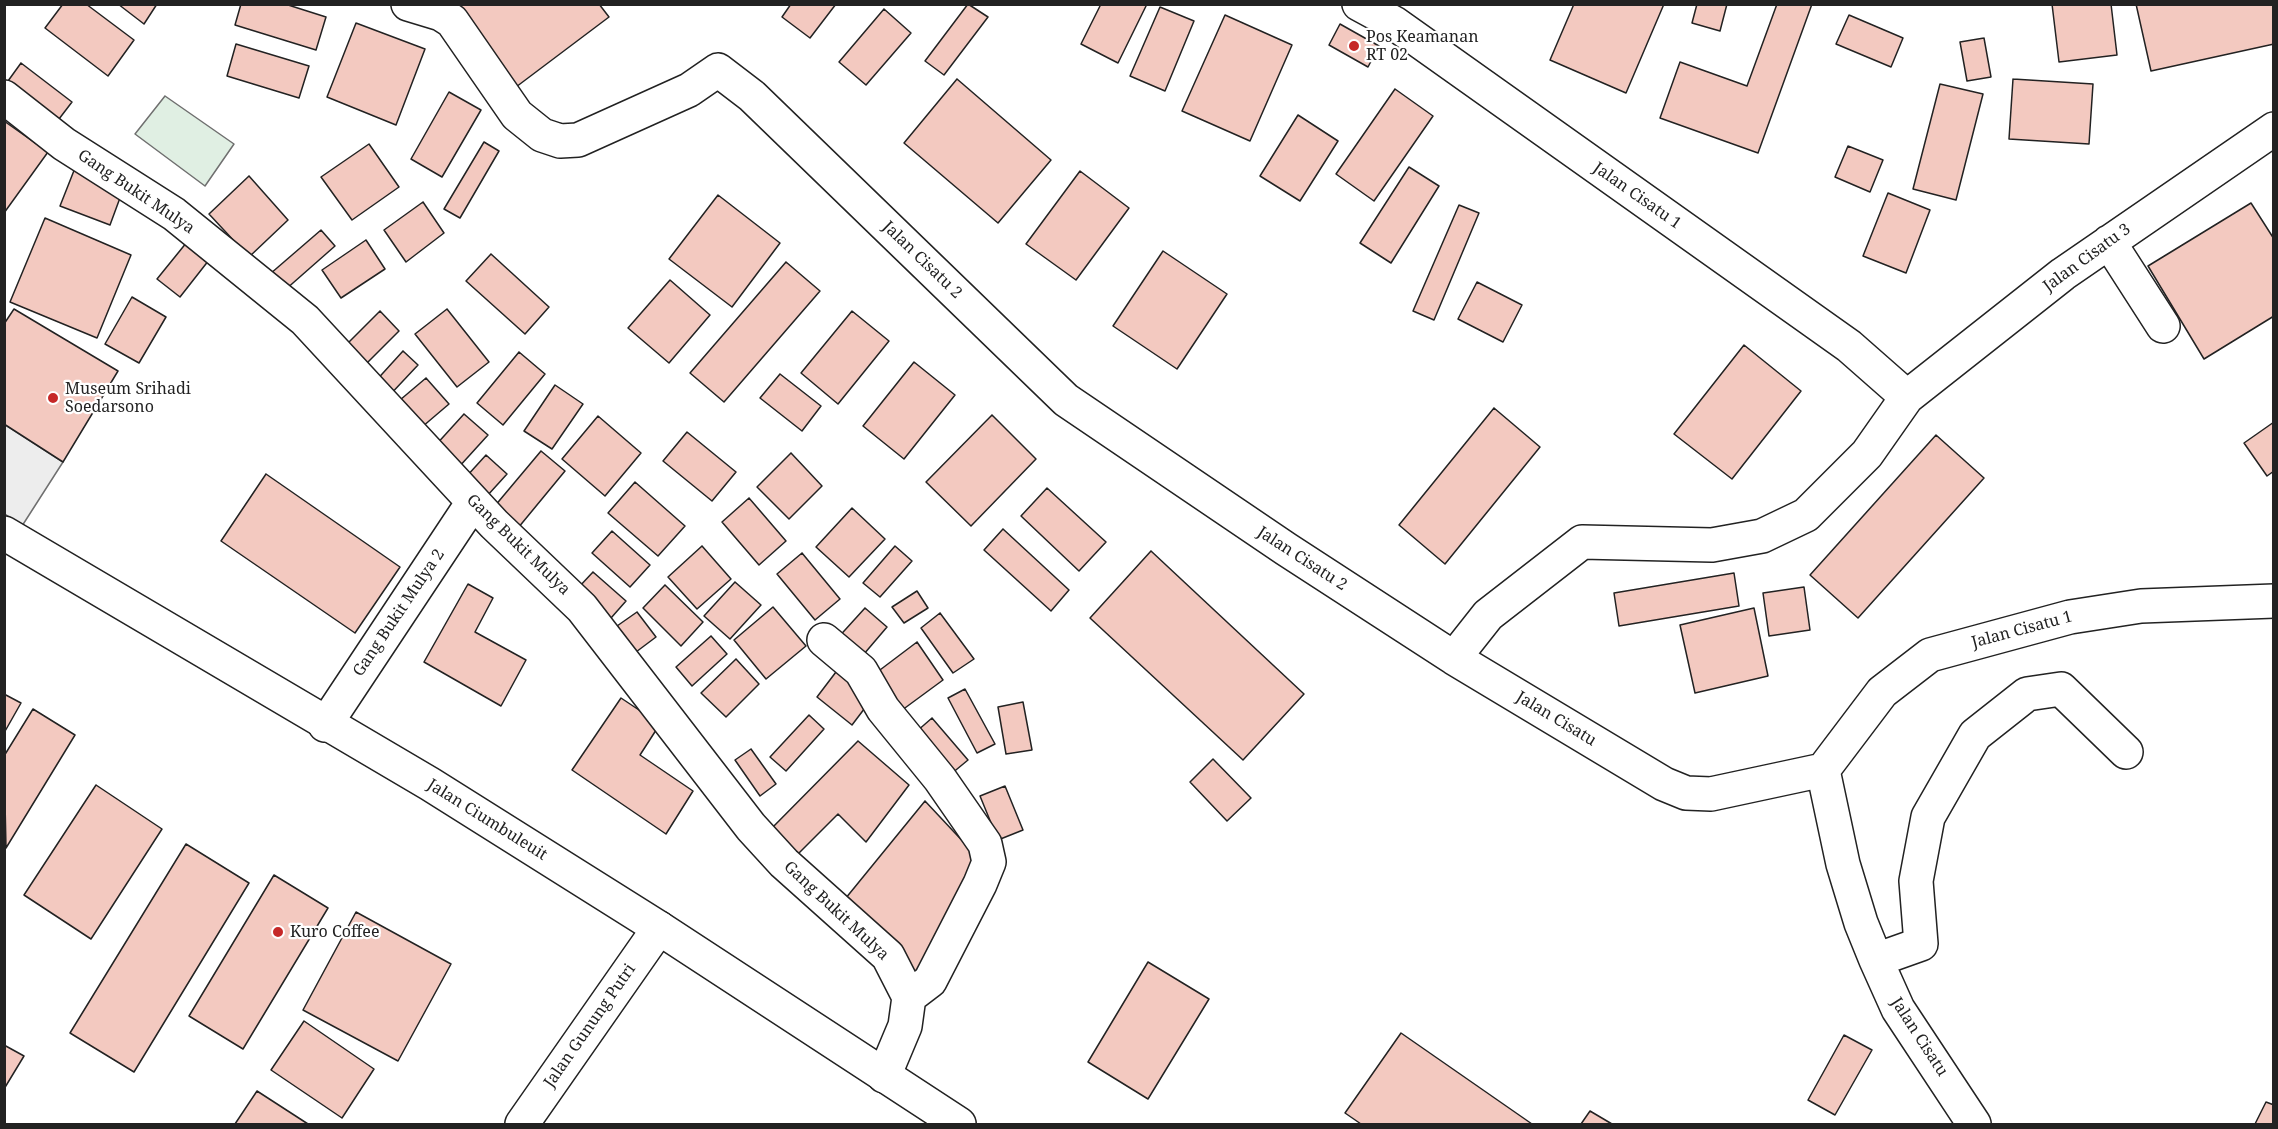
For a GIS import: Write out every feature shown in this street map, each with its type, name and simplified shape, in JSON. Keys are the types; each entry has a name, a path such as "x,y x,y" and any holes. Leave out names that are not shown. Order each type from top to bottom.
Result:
{"street":[{"name":"Jalan Cisatu 2","path":"408,4 441,14 452,21 517,115 542,135 560,141 579,140 689,90 718,70 752,96 1066,400 1286,549 1454,658"},
{"name":"Jalan Cisatu 1","path":"1359,4 1394,23 1849,346 1907,397"},
{"name":"Gang Bukit Mulya","path":"4,97 64,144 174,214 305,320 473,502 582,608 751,827 784,862 888,956 909,997"},
{"name":"Jalan Cisatu 3","path":"1907,397 2063,274 2274,129"},
{"path":"2109,242 2163,326"},
{"path":"1454,658 1488,615 1582,542 1712,545 1762,536 1806,515 1866,454 1907,397"},
{"name":"Gang Bukit Mulya 2","path":"325,725 473,502"},
{"name":"Jalan Ciumbuleuit","path":"4,533 325,725 430,784 659,928 959,1125"},
{"name":"Jalan Cisatu 1","path":"1823,770 1882,692 1930,655 2070,617 2141,606 2274,601"},
{"path":"824,640 861,671 888,716 940,780 985,844 989,862 930,981 909,997 906,1026 884,1076"},
{"name":"Jalan Cisatu","path":"1454,658 1664,784 1686,793 1710,794 1823,770 1844,864 1861,923 1876,960 1898,1009 1974,1125"},
{"path":"1876,960 1921,944 1916,881 1928,817 1975,735 2026,694 2061,689 2126,752"},
{"name":"Jalan Gunung Putri","path":"522,1125 659,928"}],"green space":[{"path":"165,96 234,144 205,186 135,134"}],"shaded area":[{"path":"4,424 63,462 22,526 5,514"}],"building":[{"path":"63,4 86,4 134,40 108,76 45,28"},
{"path":"118,4 157,4 144,24"},
{"path":"241,4 285,4 326,17 316,50 235,25"},
{"path":"457,4 599,4 609,17 516,87 455,6"},
{"path":"791,4 836,4 810,38 782,17"},
{"path":"968,4 988,17 944,75 925,61"},
{"path":"1101,4 1147,4 1118,63 1081,44"},
{"path":"1574,4 1664,4 1626,93 1550,60"},
{"path":"1697,4 1727,4 1720,31 1692,23"},
{"path":"1777,4 1812,4 1758,153 1660,118 1680,62 1747,86"},
{"path":"2052,4 2111,4 2117,55 2059,62"},
{"path":"2136,4 2274,4 2274,44 2151,71"},
{"path":"1160,7 1194,21 1165,91 1130,76"},
{"path":"884,9 911,33 866,85 839,62"},
{"path":"1225,15 1292,45 1250,141 1182,111"},
{"path":"1849,15 1903,38 1891,67 1836,44"},
{"path":"356,23 425,49 396,125 327,97"},
{"name":"Pos Keamanan RT 02","path":"1340,24 1379,46 1368,67 1329,45"},
{"path":"1984,38 1991,77 1967,81 1960,42"},
{"path":"236,44 309,66 299,98 227,76"},
{"path":"21,63 72,102 59,119 8,81"},
{"path":"957,79 1051,160 998,223 904,143"},
{"path":"2013,79 2093,84 2089,144 2009,139"},
{"path":"1940,84 1983,94 1956,200 1913,189"},
{"path":"1395,89 1433,116 1374,201 1336,174"},
{"path":"449,92 481,110 442,177 411,159"},
{"path":"1298,115 1338,141 1300,201 1260,176"},
{"path":"4,121 48,152 4,213"},
{"path":"484,142 499,151 460,218 444,209"},
{"path":"369,144 399,187 352,220 321,177"},
{"path":"1848,146 1883,160 1870,192 1835,177"},
{"path":"1409,167 1439,186 1391,263 1360,243"},
{"path":"75,168 124,187 110,225 60,206"},
{"path":"1080,171 1129,208 1076,280 1026,244"},
{"path":"249,176 288,220 249,257 209,214"},
{"path":"1888,193 1930,210 1906,273 1863,256"},
{"path":"718,195 780,243 732,307 669,259"},
{"path":"423,202 444,233 406,262 384,230"},
{"path":"2251,203 2274,239 2274,316 2204,359 2148,266"},
{"path":"1459,205 1479,213 1434,320 1413,311"},
{"path":"45,218 131,255 97,338 10,302"},
{"path":"321,230 335,246 285,290 270,274"},
{"path":"366,240 385,269 341,298 322,270"},
{"path":"187,242 209,260 180,297 157,279"},
{"path":"1163,251 1227,294 1177,369 1113,326"},
{"path":"491,254 549,307 525,334 466,281"},
{"path":"786,262 820,291 724,402 690,373"},
{"path":"670,280 710,315 669,363 628,328"},
{"path":"1477,282 1522,305 1503,342 1458,319"},
{"path":"132,297 166,317 139,363 105,344"},
{"name":"Museum Srihadi Soedarsono","path":"14,309 118,371 63,462 4,424 4,324"},
{"path":"447,309 489,362 457,387 415,334"},
{"path":"380,311 399,331 361,369 341,350"},
{"path":"852,311 889,341 838,404 801,373"},
{"path":"1744,345 1801,391 1732,479 1674,434"},
{"path":"403,351 418,365 387,398 373,384"},
{"path":"519,352 545,374 503,425 477,403"},
{"path":"914,362 955,395 904,459 863,426"},
{"path":"780,374 821,406 802,431 760,398"},
{"path":"426,378 449,404 422,427 400,400"},
{"path":"555,385 583,404 552,449 524,431"},
{"path":"1494,408 1540,447 1445,564 1399,525"},
{"path":"464,414 488,435 458,468 434,447"},
{"path":"992,415 1036,459 971,526 926,482"},
{"path":"598,416 641,453 605,496 562,459"},
{"path":"2274,422 2274,471 2267,476 2244,443"},
{"path":"687,432 736,472 712,501 663,461"},
{"path":"1936,435 1984,478 1858,618 1810,575"},
{"path":"541,451 565,471 518,528 494,507"},
{"path":"791,453 822,486 789,519 757,487"},
{"path":"486,455 507,474 487,496 466,477"},
{"path":"266,474 400,567 355,633 221,541"},
{"path":"635,482 685,526 658,556 608,513"},
{"path":"1047,488 1106,542 1079,571 1021,516"},
{"path":"749,498 786,541 759,565 722,522"},
{"path":"852,508 885,539 849,577 816,547"},
{"path":"1003,529 1069,590 1051,611 984,550"},
{"path":"612,531 650,565 630,587 592,553"},
{"path":"702,546 731,579 697,609 668,577"},
{"path":"895,546 912,561 880,597 863,583"},
{"path":"1151,551 1304,694 1243,760 1090,618"},
{"path":"802,553 840,599 815,620 777,574"},
{"path":"593,572 626,601 611,618 578,588"},
{"path":"1734,573 1739,606 1619,626 1614,593"},
{"path":"735,582 761,605 730,639 704,616"},
{"path":"468,584 493,598 475,632 526,660 501,706 424,662"},
{"path":"665,585 703,622 681,646 643,608"},
{"path":"1804,587 1810,630 1769,636 1763,593"},
{"path":"917,591 928,608 904,623 892,607"},
{"path":"773,607 806,646 766,679 734,640"},
{"path":"865,608 887,627 858,661 835,641"},
{"path":"1754,608 1768,676 1695,693 1680,625"},
{"path":"637,612 656,637 636,652 617,626"},
{"path":"940,613 974,659 953,673 921,628"},
{"path":"711,636 727,654 692,686 676,667"},
{"path":"917,642 943,680 894,716 868,679"},
{"path":"736,659 759,684 726,717 701,693"},
{"path":"839,668 874,696 852,725 817,697"},
{"path":"965,689 995,744 977,753 948,698"},
{"path":"4,694 21,703 4,733"},
{"path":"621,698 660,724 640,755 693,791 666,834 572,770"},
{"path":"1023,702 1032,750 1006,754 998,707"},
{"path":"33,709 75,735 6,848 4,756"},
{"path":"809,715 824,729 786,771 770,757"},
{"path":"932,718 968,760 945,779 909,738"},
{"path":"858,741 909,785 866,842 838,814 792,860 769,831"},
{"path":"751,749 776,784 760,796 735,760"},
{"path":"1213,759 1251,798 1227,821 1190,782"},
{"path":"96,785 162,829 91,939 24,895"},
{"path":"1005,786 1023,830 998,840 980,796"},
{"path":"925,801 985,865 926,982 841,904"},
{"path":"186,844 249,883 134,1072 70,1033"},
{"path":"274,875 328,908 243,1049 189,1016"},
{"path":"356,912 451,964 398,1061 303,1010"},
{"path":"1148,962 1209,999 1148,1099 1088,1062"},
{"path":"304,1021 374,1069 342,1118 271,1070"},
{"path":"1401,1033 1532,1124 1361,1124 1345,1113"},
{"path":"1844,1035 1872,1050 1835,1115 1808,1100"},
{"path":"4,1045 24,1056 4,1089"},
{"path":"257,1091 308,1124 235,1124"},
{"path":"2266,1102 2274,1105 2274,1124 2255,1124"},
{"path":"1590,1111 1612,1124 1581,1124"}],"place":[{"name":"Pos Keamanan RT 02","path":"1354,46"},
{"name":"Museum Srihadi Soedarsono","path":"53,398"},
{"name":"Kuro Coffee","path":"278,932"}]}
